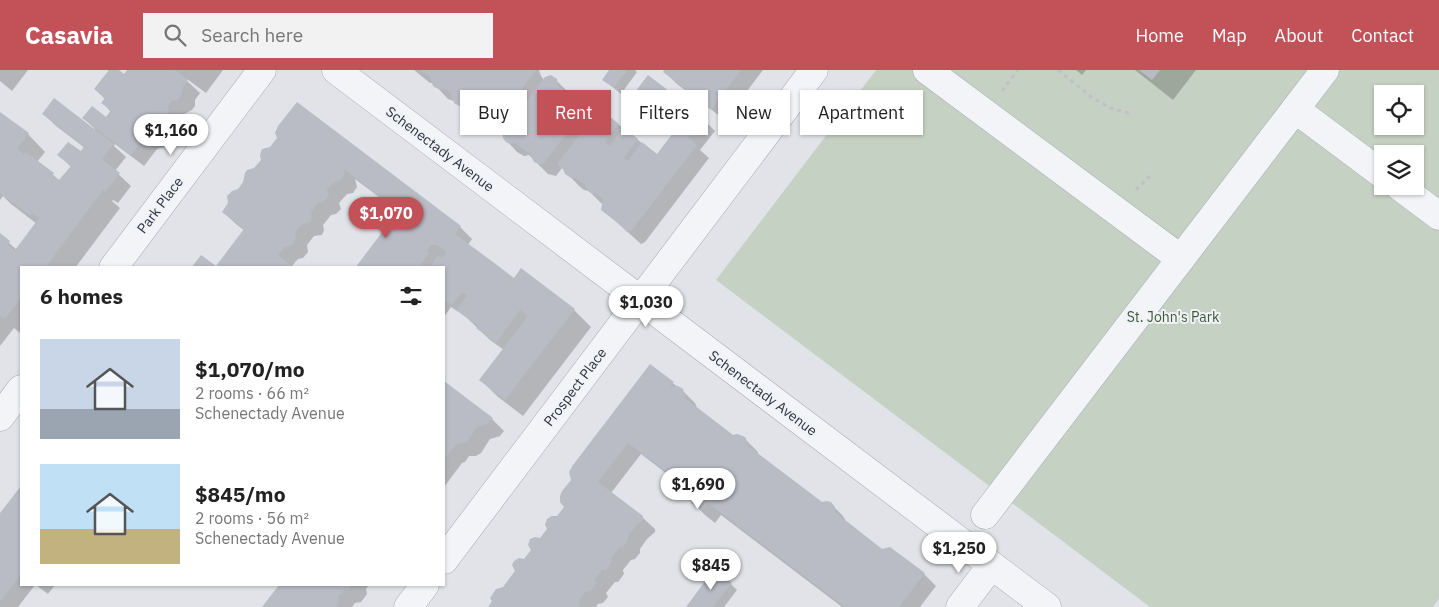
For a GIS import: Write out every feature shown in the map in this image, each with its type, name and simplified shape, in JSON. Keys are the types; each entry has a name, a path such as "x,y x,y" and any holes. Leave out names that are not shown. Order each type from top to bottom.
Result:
{"street":[{"name":"Park Place","path":"115,266 262,70"},
{"name":"Schenectady Avenue","path":"336,70 1047,607"},
{"name":"Prospect Place","path":"445,559 814,70"},
{"path":"927,70 1181,259"},
{"path":"985,515 1325,70"},
{"path":"1295,109 1374,168"},
{"path":"1411,195 1439,216"},
{"path":"0,417 20,390"},
{"path":"960,607 991,566"},
{"path":"408,607 424,586"}],"path":[{"path":"1058,70 1103,104 1129,113"}],"green space":[{"name":"St. John's Park","path":"876,70 1439,70 1439,599 1433,607 1150,607 716,280 826,135 923,135 923,90 861,90"}],"building":[{"path":"109,70 119,70 124,74 127,70 175,70 188,80 183,87 181,96 177,100 172,101 168,107 169,112 167,116 159,119 155,124 153,135 145,137 131,155 82,118 92,106 106,117 111,110 101,103 105,98 94,89"},
{"path":"420,70 536,70 521,90 460,90 460,105 455,104 451,93 445,89 434,87 430,77"},
{"path":"609,70 627,70 614,88 602,80"},
{"path":"664,70 741,70 726,90 718,90 718,101 712,109 708,106 708,90 687,90 663,72"},
{"path":"1139,70 1160,70 1152,80"},
{"path":"551,75 557,79 558,86 563,90 537,90 537,135 565,135 543,164 540,164 534,162 530,154 515,143 510,144 506,142 502,135 527,135 527,100 545,77"},
{"path":"648,75 668,90 637,90"},
{"path":"54,98 114,144 102,159 120,173 105,192 103,190 46,266 20,266 20,299 5,319 0,317 0,233 10,241 8,245 15,250 39,218 32,213 30,216 0,193 0,112 29,133 17,149 24,154 26,152 54,173 53,175 59,180 71,166 57,155 68,142 81,151 84,146 42,114"},
{"path":"297,102 461,226 455,234 514,278 521,268 575,309 505,400 479,380 528,316 520,310 496,343 476,328 478,326 456,310 467,296 462,292 452,305 445,301 445,266 430,266 438,255 442,258 447,252 437,245 431,245 427,250 429,253 419,266 357,266 394,218 394,212 388,208 390,205 344,169 345,174 340,181 334,182 327,190 329,196 324,202 318,203 311,212 310,223 302,224 295,233 296,239 291,246 285,247 278,255 292,266 216,266 244,229 222,212 228,203 227,196 232,191 238,189 243,182 247,170 254,168 261,160 262,149 270,147 277,138 275,133 278,126"},
{"path":"611,118 619,124 611,134"},
{"path":"621,130 621,135 633,135 638,139 624,158 628,161 642,142 657,154 671,135 690,135 688,137 697,145 632,230 627,232 601,210 603,199 589,192 585,185 577,179 565,174 563,169 557,164 579,135 610,135 605,142 610,146"},
{"path":"201,255 216,266 193,266"},
{"path":"650,364 674,382 670,387 678,386 683,389 685,398 733,435 737,434 746,438 747,445 822,502 831,502 835,507 835,512 882,549 890,547 925,573 899,607 845,607 708,503 702,511 691,503 697,495 628,443 598,482 643,516 643,520 628,536 628,540 623,547 619,548 611,558 612,561 606,570 602,570 594,580 596,584 591,591 585,592 579,601 579,607 488,607 492,601 490,598 496,589 503,587 515,571 512,565 514,561 519,558 524,559 531,550 528,545 530,539 540,538 547,529 545,525 547,519 557,516 564,507 560,502 560,496 571,480 569,472 573,465"},
{"path":"445,382 493,418 487,424 477,427 467,442 457,444 445,458"},
{"path":"20,487 20,575 0,602 0,513"},
{"path":"714,569 732,583 713,607 686,607"},
{"path":"278,586 351,586 338,597 339,603 336,607 262,607"}]}
